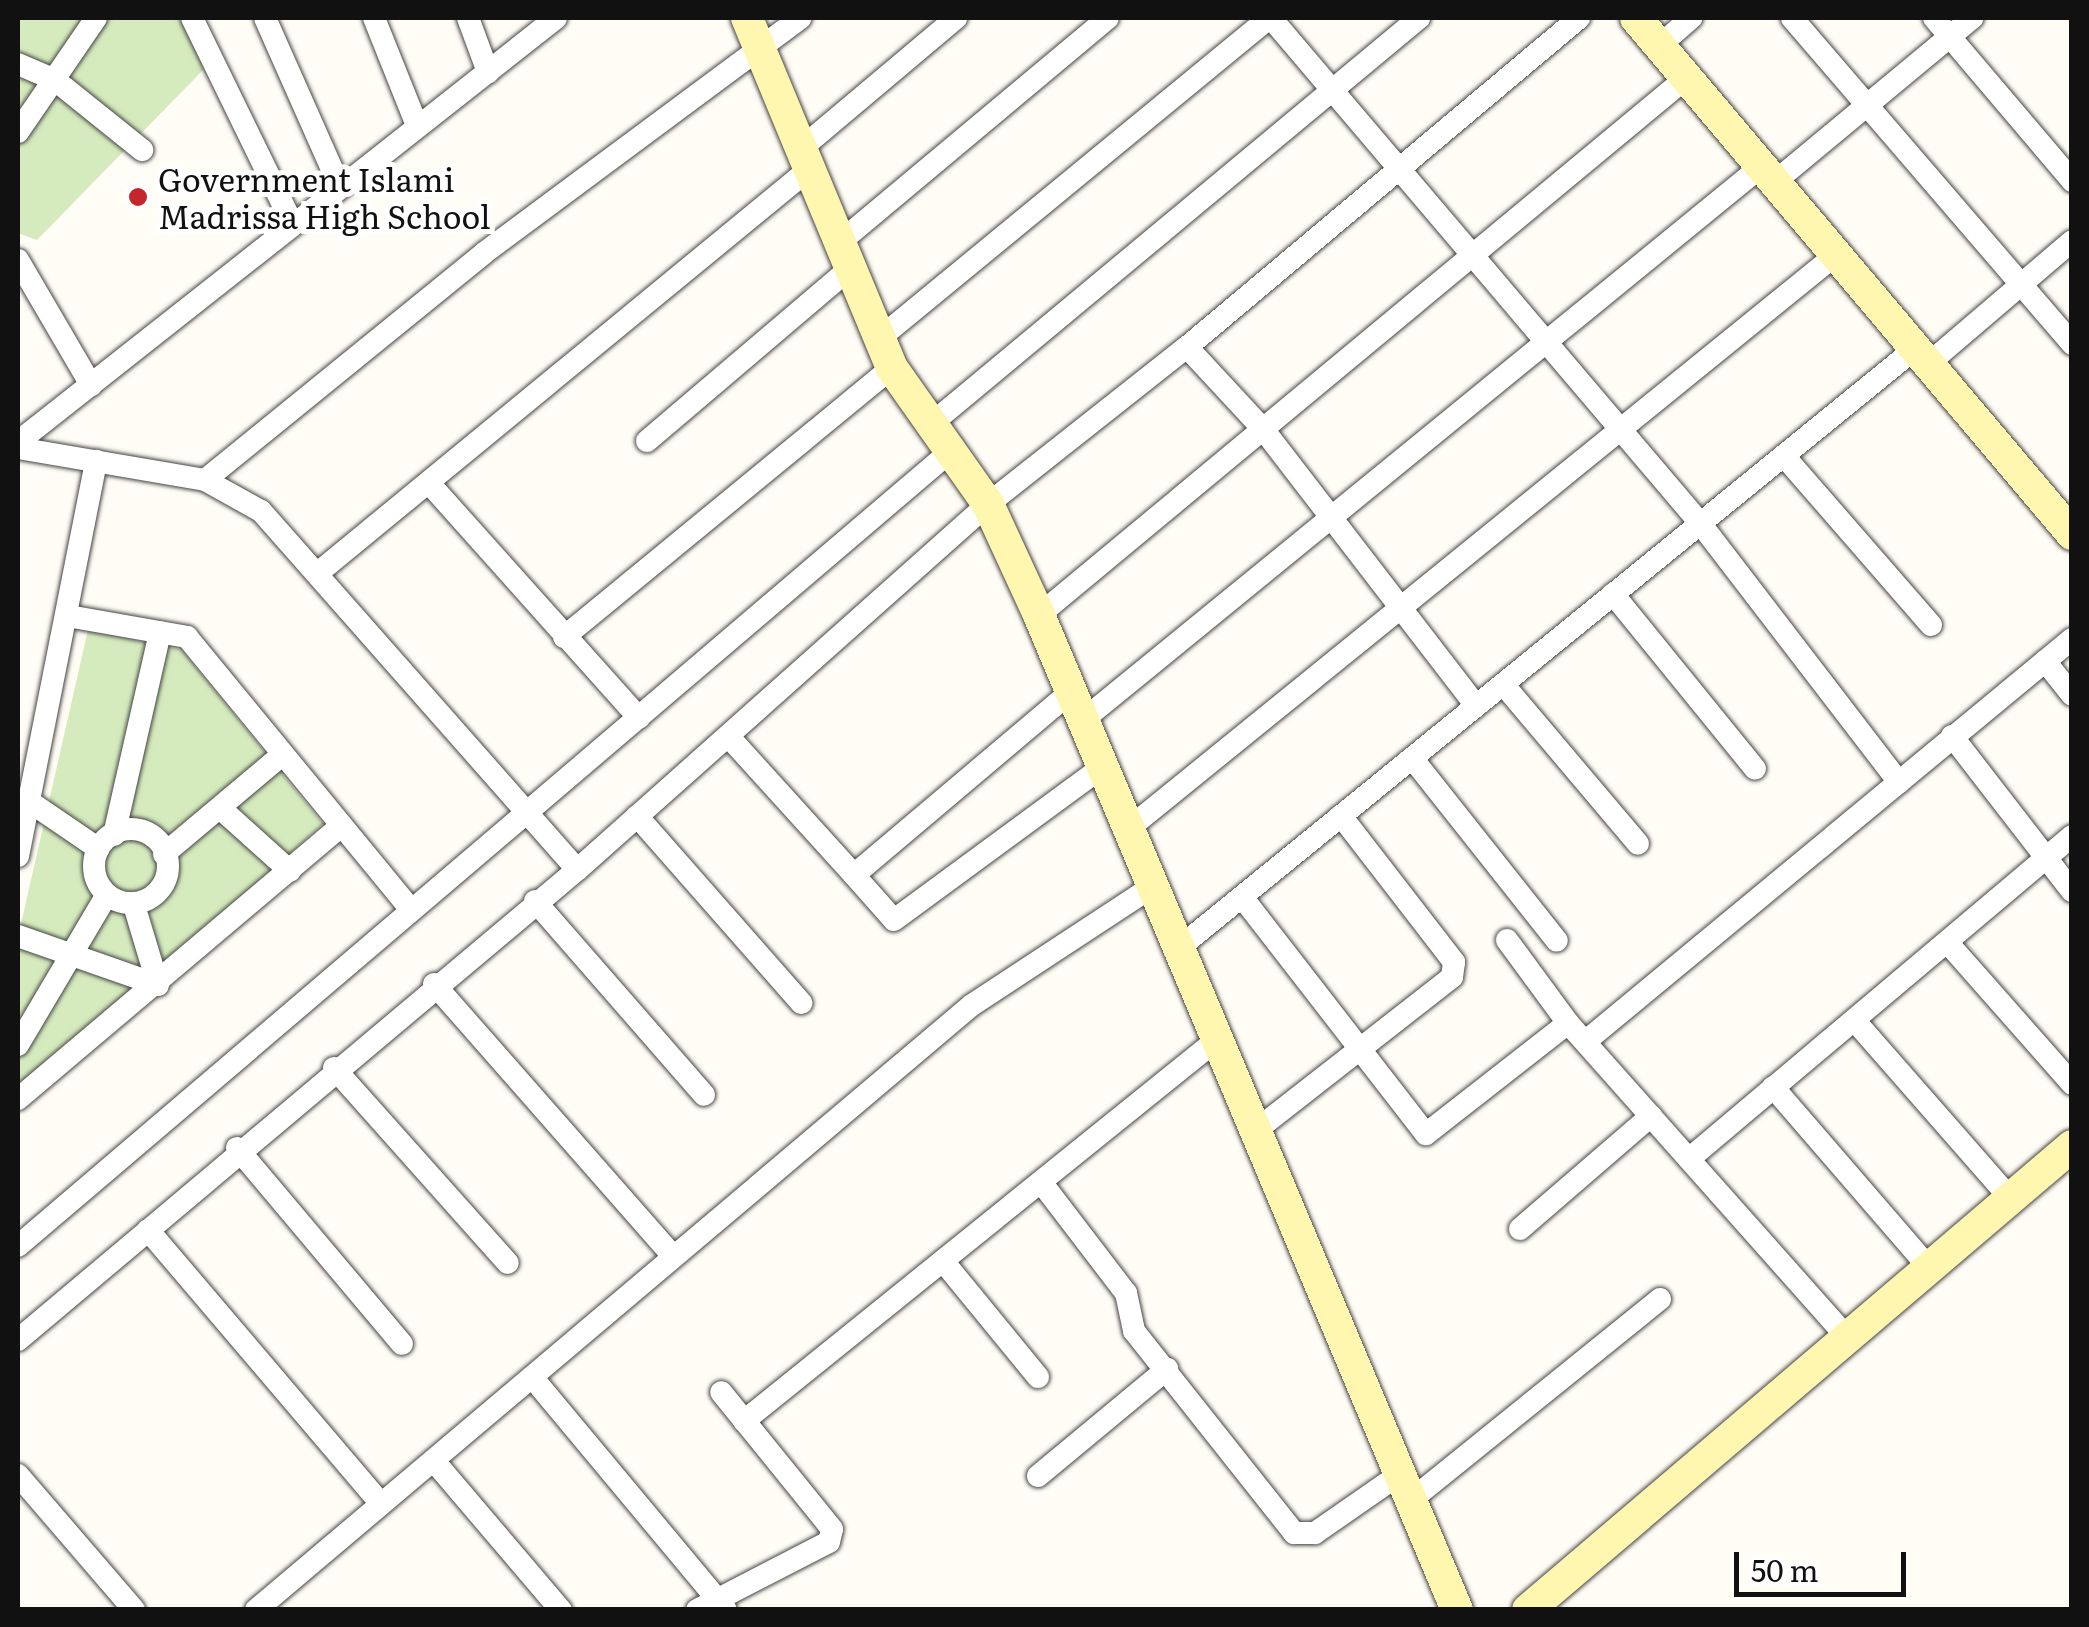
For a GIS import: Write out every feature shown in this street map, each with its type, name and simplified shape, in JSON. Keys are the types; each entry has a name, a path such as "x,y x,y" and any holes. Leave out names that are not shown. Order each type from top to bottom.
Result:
{"street":[{"path":"18,132 96,18"},
{"path":"192,18 291,221"},
{"path":"265,18 339,185"},
{"path":"374,18 416,122"},
{"path":"468,18 488,72"},
{"path":"18,445 291,221 556,18"},
{"path":"747,18 808,156 844,257 887,353 988,504 1039,615 1175,951 1456,1610"},
{"path":"205,480 484,252 800,18"},
{"path":"319,572 429,483 808,156 956,18"},
{"path":"648,441 1108,18"},
{"path":"564,638 1270,18 1401,164 1700,523 1899,782"},
{"path":"931,424 1419,18"},
{"path":"18,1340 238,1148 577,870 988,504 1188,347 1579,18"},
{"path":"1636,18 2072,534"},
{"path":"1659,46 1690,18"},
{"path":"1792,18 2072,344"},
{"path":"1934,18 2072,180"},
{"path":"854,875 1076,706 1333,519 1770,173 1867,106 1972,18"},
{"path":"18,64 55,80 142,150"},
{"path":"1039,615 1686,78"},
{"path":"1175,951 1784,456 2021,287 2072,242"},
{"path":"1128,829 1624,433 1838,253"},
{"path":"18,260 91,385"},
{"path":"1188,347 1263,429 1476,706"},
{"path":"18,445 205,480 261,510 577,870"},
{"path":"18,1246 952,450"},
{"path":"1784,456 1931,625"},
{"path":"18,856 96,462"},
{"path":"429,483 564,638 640,718"},
{"path":"1613,594 1755,769"},
{"path":"68,616 187,637 412,910"},
{"path":"106,842 127,828 156,836 169,863 160,891 134,905 106,896 92,870 106,842 160,632"},
{"path":"1586,1041 2072,639"},
{"path":"2045,661 2072,696"},
{"path":"1503,684 1638,844"},
{"path":"1952,736 2072,892"},
{"path":"729,738 894,920 1101,768"},
{"path":"164,854 282,755"},
{"path":"1412,758 1558,941"},
{"path":"30,802 106,842"},
{"path":"220,808 290,871"},
{"path":"637,816 801,1003"},
{"path":"1255,1131 1366,1049 1452,977 1454,962 1341,816"},
{"path":"18,1098 158,985 340,827"},
{"path":"1688,1159 2072,836"},
{"path":"256,1610 972,1005 1150,888"},
{"path":"18,1045 106,896"},
{"path":"1242,897 1366,1049 1426,1134 1568,1023"},
{"path":"535,901 704,1096"},
{"path":"134,905 158,985"},
{"path":"18,936 158,985"},
{"path":"1507,940 1568,1023 1846,1336"},
{"path":"1947,942 2072,1084"},
{"path":"434,984 672,1256"},
{"path":"1855,1022 2012,1199"},
{"path":"744,1421 1214,1042"},
{"path":"334,1068 508,1263"},
{"path":"1772,1087 1929,1268"},
{"path":"1520,1230 1651,1116"},
{"path":"1528,1610 2072,1146"},
{"path":"238,1148 402,1344"},
{"path":"1041,1182 1126,1293 1134,1331 1294,1532 1316,1533 1405,1487 1660,1300"},
{"path":"148,1230 380,1503"},
{"path":"943,1260 1038,1377"},
{"path":"1038,1476 1167,1369"},
{"path":"532,1377 714,1606 829,1542 832,1529 721,1392"},
{"path":"434,1461 560,1610"},
{"path":"18,1475 134,1610"}],"green space":[{"path":"18,18 186,18 206,67 37,240 18,233"},
{"path":"88,630 182,650 323,824 18,1096 18,937"}],"place":[{"name":"Government Islami Madrissa High School","path":"138,197"}]}
